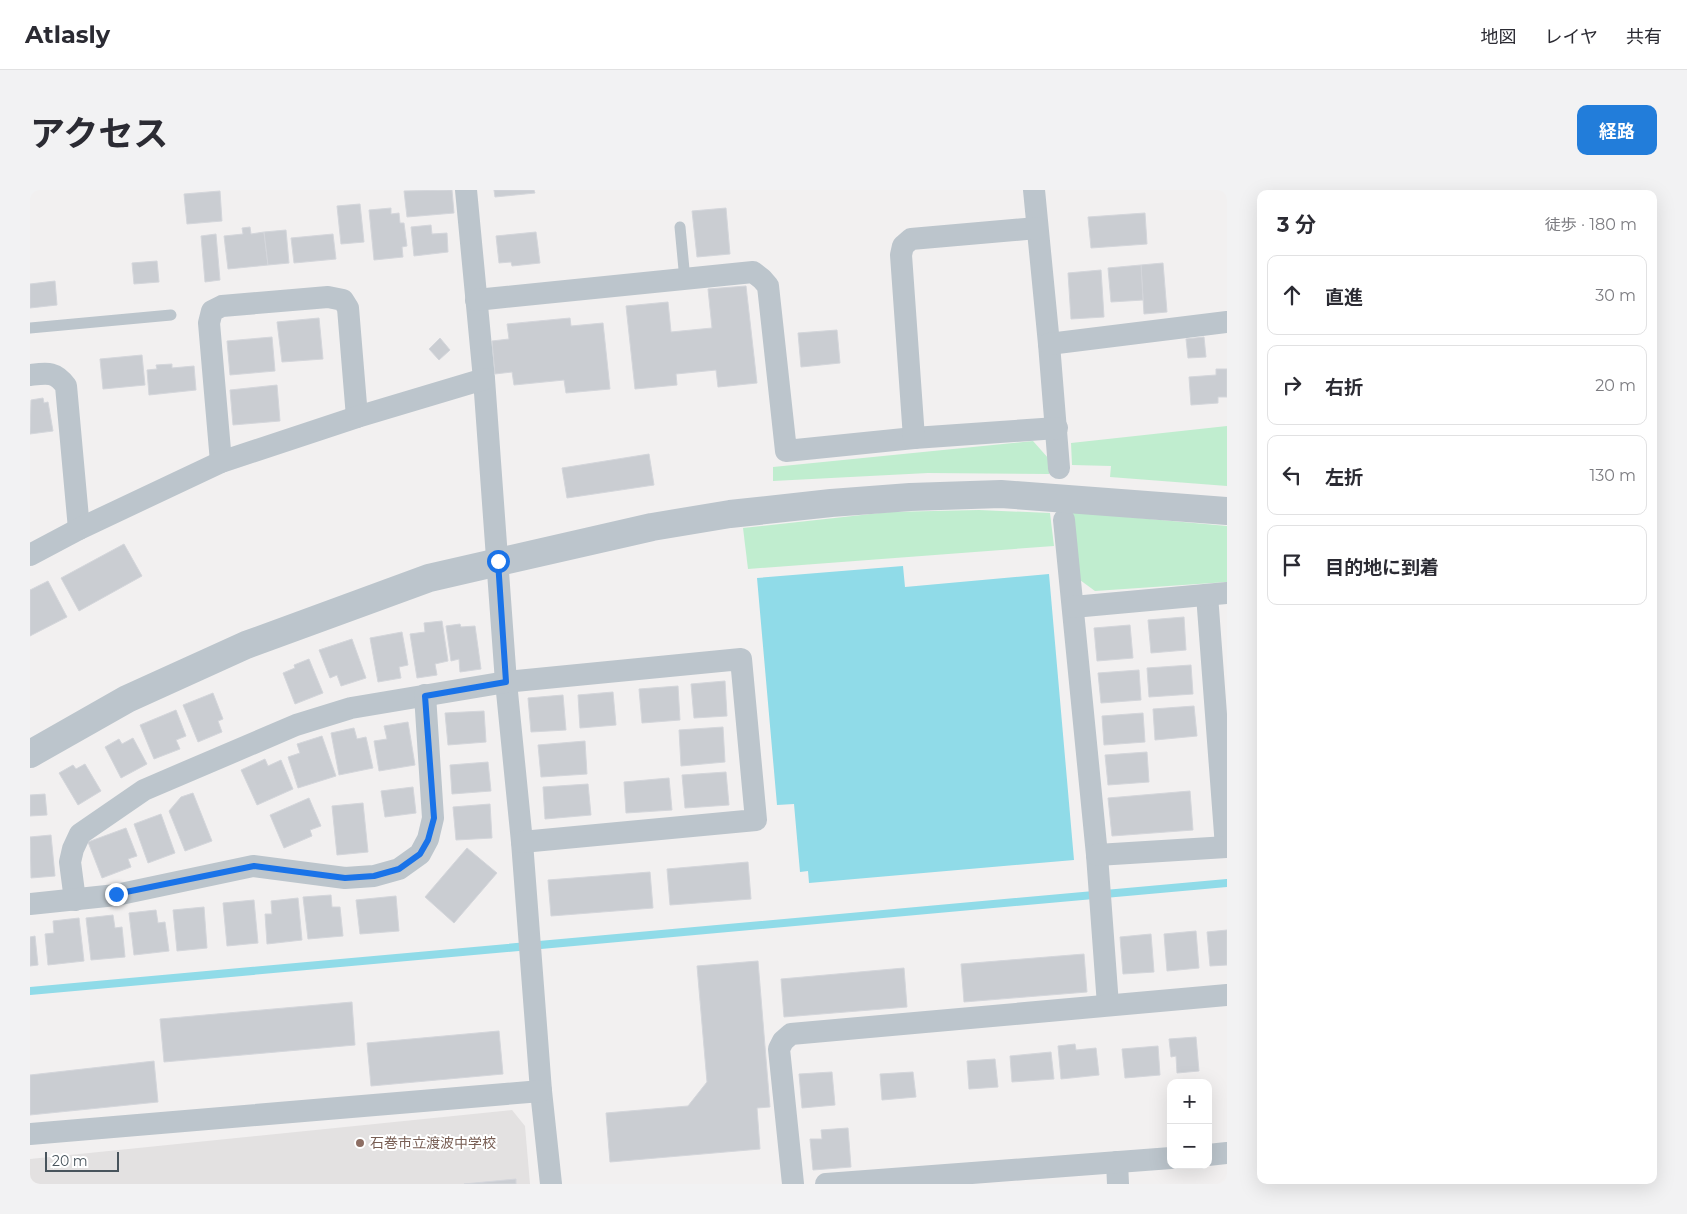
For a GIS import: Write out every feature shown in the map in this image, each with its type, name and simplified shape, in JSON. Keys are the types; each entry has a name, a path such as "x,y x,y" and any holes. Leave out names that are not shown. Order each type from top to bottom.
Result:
{"street":[{"path":"466,190 484,379 506,682 522,842 541,1091 551,1184"},
{"path":"1034,190 1057,428 1059,468"},
{"path":"914,438 901,255 903,246 911,239 1037,228"},
{"path":"476,300 753,272 768,286 786,452 914,438 1057,428"},
{"path":"221,462 209,323 212,311 222,306 328,297 343,300 348,308 357,417"},
{"path":"1049,344 1227,322"},
{"path":"30,375 46,373 59,377 66,386 79,530"},
{"path":"30,555 221,462 357,417 484,379"},
{"path":"30,754 127,700 246,645 429,578 652,526 730,514 832,503 910,497 1001,494 1227,510"},
{"path":"1064,520 1097,855 1108,1005"},
{"path":"1073,607 1217,594 1226,847 1097,855"},
{"path":"74,900 70,862 73,849 80,834 144,790 296,725 351,708 506,682 741,659 756,820 522,842"},
{"path":"30,904 116,894 254,866 345,878 374,876 399,869 420,854 428,840 434,818 425,696"},
{"path":"793,1184 778,1049 783,1041 792,1034 1227,995"},
{"path":"30,1134 541,1091"},
{"path":"1212,1155 1227,1153"},
{"path":"826,1184 1167,1158"},
{"path":"1117,1162 1118,1184"}],"lane":[{"path":"680,227 685,280"},
{"path":"30,328 171,316"}],"shaded area":[{"name":"石巻市立渡波中学校","path":"512,1110 525,1126 530,1184 30,1184 30,1159"}],"green space":[{"path":"1227,426 1227,486 1110,477 1111,466 1072,465 1071,443"},
{"path":"1033,441 1049,459 1049,474 928,473 773,481 773,467"},
{"path":"979,510 1050,513 1054,546 748,569 743,528 889,512"},
{"path":"1072,512 1227,526 1227,582 1095,591 1080,580"}],"water":[{"path":"903,566 905,587 1049,574 1074,860 809,883 808,871 800,872 794,804 777,805 757,578"}],"building":[{"path":"452,190 454,213 407,217 404,191"},
{"path":"494,190 534,190 535,193 495,197"},
{"path":"220,191 222,221 187,224 184,194"},
{"path":"360,204 364,242 341,244 337,206"},
{"path":"391,208 391,214 399,213 400,223 404,223 407,246 402,247 403,257 374,260 369,210"},
{"path":"726,208 730,254 697,257 692,211"},
{"path":"1145,213 1147,244 1091,248 1088,217"},
{"path":"431,225 432,234 447,233 448,252 414,256 411,227"},
{"path":"250,227 251,234 264,232 268,265 228,269 224,236 243,234 242,228"},
{"path":"286,230 289,263 268,265 264,232"},
{"path":"536,232 540,263 512,266 511,262 499,263 496,236"},
{"path":"216,234 220,280 205,282 201,236"},
{"path":"333,234 336,259 294,263 291,238"},
{"path":"157,261 159,282 134,284 132,263"},
{"path":"1163,263 1167,312 1144,314 1141,265"},
{"path":"1141,265 1143,300 1111,302 1108,268"},
{"path":"1101,270 1104,317 1071,319 1068,273"},
{"path":"55,281 57,305 30,308 30,284"},
{"path":"746,286 757,383 718,387 716,370 676,374 677,385 635,389 626,306 668,302 671,332 712,328 708,289"},
{"path":"319,318 323,359 282,362 277,322"},
{"path":"570,318 571,326 603,323 610,389 566,393 564,380 514,385 512,372 495,374 492,341 509,339 507,324"},
{"path":"837,330 840,363 801,367 798,333"},
{"path":"272,337 275,371 230,375 227,341"},
{"path":"1204,337 1206,357 1188,358 1186,339"},
{"path":"440,338 450,350 439,360 429,349"},
{"path":"142,355 145,385 103,389 100,359"},
{"path":"172,364 172,368 194,366 196,390 149,395 147,370 157,369 156,365"},
{"path":"1216,369 1227,369 1227,397 1218,397 1218,403 1191,405 1189,377 1216,375"},
{"path":"277,385 280,421 233,425 230,390"},
{"path":"43,398 44,403 48,402 53,431 30,434 31,400"},
{"path":"649,454 654,485 567,498 562,468"},
{"path":"124,544 142,576 79,611 61,578"},
{"path":"48,581 67,617 30,636 30,590"},
{"path":"1184,617 1186,650 1151,653 1148,620"},
{"path":"442,621 448,661 435,664 437,675 417,678 410,634 425,632 424,623"},
{"path":"460,624 461,627 475,626 481,669 460,672 459,659 451,661 446,626"},
{"path":"1130,625 1133,658 1097,661 1094,628"},
{"path":"402,632 408,665 399,667 401,678 378,682 370,638"},
{"path":"352,639 366,678 341,686 337,675 330,678 319,650"},
{"path":"309,659 323,693 295,704 283,673 295,668 294,665"},
{"path":"1191,665 1193,694 1149,697 1147,668"},
{"path":"1139,670 1141,700 1101,703 1098,673"},
{"path":"725,681 727,716 694,718 691,684"},
{"path":"678,686 680,720 642,723 639,689"},
{"path":"613,692 616,725 580,728 578,695"},
{"path":"213,693 223,719 218,721 222,732 198,742 183,705"},
{"path":"563,695 566,730 531,732 528,698"},
{"path":"1194,706 1197,736 1155,740 1153,709"},
{"path":"176,710 186,736 176,740 180,749 154,759 140,725"},
{"path":"484,711 486,742 448,745 445,713"},
{"path":"1143,713 1145,742 1104,745 1102,716"},
{"path":"408,722 415,765 379,771 374,741 387,739 384,726"},
{"path":"723,727 725,762 681,766 679,730"},
{"path":"354,728 357,739 366,737 373,768 339,775 331,733"},
{"path":"322,736 336,776 298,788 288,757 300,753 297,744"},
{"path":"133,738 147,764 121,778 105,747 119,739 122,744"},
{"path":"585,741 587,774 541,777 538,745"},
{"path":"1147,752 1149,782 1108,785 1105,755"},
{"path":"265,759 268,766 281,760 293,789 257,805 241,770"},
{"path":"488,762 491,791 452,794 450,765"},
{"path":"85,764 101,791 78,805 59,773 73,765 76,769"},
{"path":"726,772 729,805 685,808 682,775"},
{"path":"669,778 672,810 626,813 624,782"},
{"path":"588,784 591,815 545,819 543,787"},
{"path":"413,787 416,813 385,817 381,791"},
{"path":"1190,791 1193,830 1112,836 1108,798"},
{"path":"193,793 212,841 185,851 169,811 181,797"},
{"path":"45,794 47,815 30,816 30,795"},
{"path":"309,798 321,826 310,830 312,836 284,848 270,815"},
{"path":"363,803 368,852 337,855 332,806"},
{"path":"490,804 492,838 456,840 453,807"},
{"path":"161,814 175,853 148,863 134,824"},
{"path":"126,828 137,856 128,859 131,867 102,878 88,842"},
{"path":"51,835 55,876 31,878 30,837"},
{"path":"467,848 497,873 454,923 425,897"},
{"path":"748,862 751,899 670,905 667,869"},
{"path":"650,872 653,908 551,916 548,880"},
{"path":"331,895 332,907 340,907 343,936 308,939 303,897"},
{"path":"396,896 399,931 360,934 356,900"},
{"path":"298,898 302,940 267,944 265,914 272,914 271,901"},
{"path":"254,900 258,943 227,946 223,903"},
{"path":"204,907 207,948 177,951 173,910"},
{"path":"156,910 158,923 165,922 169,951 134,955 129,913"},
{"path":"113,915 115,928 122,927 125,957 91,960 86,918"},
{"path":"79,918 84,961 48,965 45,934 54,933 53,921"},
{"path":"1227,930 1227,965 1210,966 1207,932"},
{"path":"1196,931 1199,968 1167,971 1164,934"},
{"path":"1151,934 1154,972 1123,974 1120,937"},
{"path":"35,936 38,965 30,966 30,937"},
{"path":"1084,954 1087,992 964,1002 961,964"},
{"path":"758,961 770,1107 757,1108 760,1149 610,1162 606,1113 688,1106 707,1082 697,966"},
{"path":"904,968 907,1007 784,1017 781,979"},
{"path":"352,1002 355,1045 164,1062 160,1019"},
{"path":"499,1031 503,1074 371,1086 367,1043"},
{"path":"1196,1037 1199,1071 1177,1073 1176,1056 1171,1057 1169,1039"},
{"path":"1075,1044 1076,1050 1096,1048 1099,1075 1061,1079 1058,1046"},
{"path":"1158,1046 1160,1075 1125,1078 1122,1049"},
{"path":"1051,1052 1054,1079 1012,1082 1010,1056"},
{"path":"995,1059 998,1087 969,1089 967,1061"},
{"path":"154,1061 158,1102 30,1115 30,1075"},
{"path":"832,1072 835,1105 802,1108 799,1074"},
{"path":"913,1072 916,1097 882,1100 880,1074"},
{"path":"848,1128 851,1167 813,1170 810,1139 822,1139 821,1130"},
{"path":"516,1179 516,1184 464,1184"}],"waterway":[{"path":"30,991 1227,883"}],"place":[{"name":"石巻市立渡波中学校","path":"360,1143"}],"route":[{"path":"116,894 254,866 345,878 374,876 399,869 420,854 428,840 434,818 425,696 506,682 498,561"}]}
